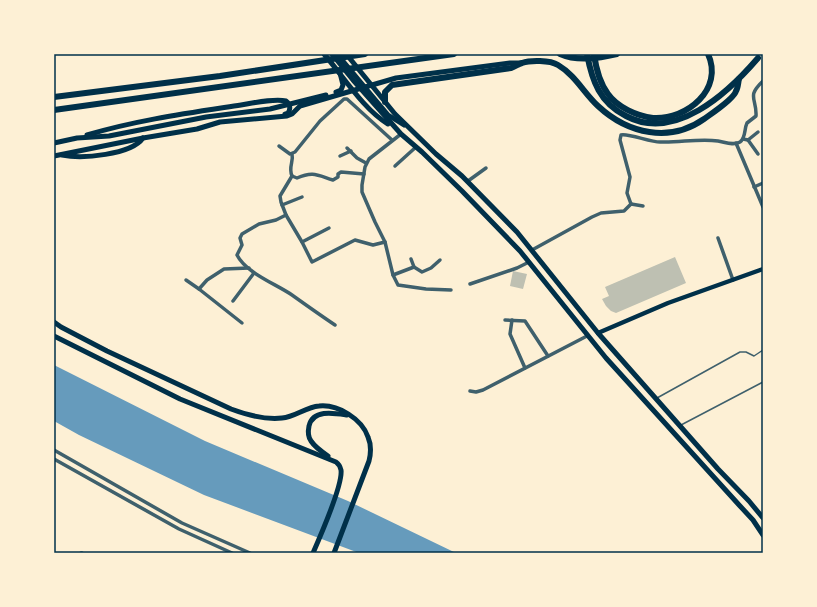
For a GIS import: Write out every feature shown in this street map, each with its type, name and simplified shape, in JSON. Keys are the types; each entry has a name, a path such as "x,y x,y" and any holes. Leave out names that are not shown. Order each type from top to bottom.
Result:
{"highway":[{"path":"54,97 220,76 365,54"},
{"path":"54,110 454,54"},
{"path":"560,54 567,57 582,59 617,54"},
{"path":"588,54 600,82 609,96 621,106 634,113 653,118 682,112 695,105 704,95 710,85 713,71 708,54"},
{"path":"594,54 594,84 604,99 618,112 633,120 654,124 670,123 699,111 739,79 758,58"},
{"path":"385,102 385,92 392,85 511,68 521,63 547,61 558,64 572,76 598,106 611,117 624,125 645,132 664,133 682,131 697,124 716,112 736,93 739,79"}],"main road":[{"path":"324,54 340,72 367,108 393,126 400,134 422,152 520,251 588,336 647,405 753,520 763,535"},
{"path":"332,54 379,115"},
{"path":"337,54 388,115 394,120 408,127"},
{"path":"346,54 378,94 408,127 468,181 492,205 532,250 598,333 655,399 763,518"},
{"path":"56,155 197,129 220,122 287,116 292,114 300,106 396,78 510,63 521,63"},
{"path":"77,138 109,136 206,117 282,106 339,92 343,88 340,72"},
{"path":"54,143 114,127 206,110 261,102 286,101 289,103 290,110 288,113 273,118"},
{"path":"56,155 77,157 116,152 139,144 143,138"},
{"path":"598,333 668,303 763,269"},
{"path":"545,282 552,276"},
{"path":"54,322 107,351 247,415 282,418 314,406 321,405 350,415 366,431 370,442 369,461 334,553"},
{"path":"54,336 180,399 336,462 341,472 338,488 313,553"},
{"path":"647,405 655,399"},
{"path":"331,460 310,440 308,435 310,422 314,417 324,413 350,415"}],"street":[{"path":"743,139 745,126 756,115 752,97 763,81"},
{"path":"292,154 320,122 344,99 347,99 392,140"},
{"path":"748,140 758,132"},
{"path":"400,134 366,163 362,192 374,222 385,242 393,275 398,285 426,289 451,290"},
{"path":"631,204 627,193 630,177 620,140 621,135 625,134 646,140 661,142 712,141 736,143 743,139 748,140 758,154"},
{"path":"736,143 763,208"},
{"path":"279,146 292,154"},
{"path":"395,166 416,147"},
{"path":"348,148 357,158 366,163"},
{"path":"340,156 351,151"},
{"path":"292,154 293,159 289,171 292,176 297,178 308,173 318,174 333,180 338,177 338,174 341,172 364,174"},
{"path":"468,181 486,168"},
{"path":"292,176 280,194 282,205 312,262 356,240 373,245 385,242"},
{"path":"754,186 763,183"},
{"path":"282,205 302,196"},
{"path":"631,204 642,206"},
{"path":"532,250 592,217 602,213 624,211 631,204"},
{"path":"286,215 276,220 259,224 242,234 240,238 242,245 237,255 238,259 270,284 290,294 335,325"},
{"path":"302,242 329,228"},
{"path":"718,238 733,280"},
{"path":"411,259 414,267 422,272 431,268 440,260"},
{"path":"470,284 530,262"},
{"path":"393,275 414,267"},
{"path":"199,289 208,280 224,269 249,268"},
{"path":"233,301 254,273"},
{"path":"186,280 242,323"},
{"path":"505,320 526,322 548,356"},
{"path":"512,320 510,334 525,368"},
{"path":"470,391 476,392 483,390 588,336"},
{"path":"54,450 182,523 250,553"},
{"path":"54,459 178,529 232,553"}],"lane":[{"path":"655,399 740,352 746,352 754,356 763,350"},
{"path":"679,426 763,382"}],"water":[{"path":"54,365 205,441 348,501 456,553 359,553 204,495 79,435 54,421"}],"building":[{"path":"675,257 686,283 616,313 611,311 606,306 602,299 609,296 605,287"},
{"path":"513,271 527,274 523,289 510,286"}]}
